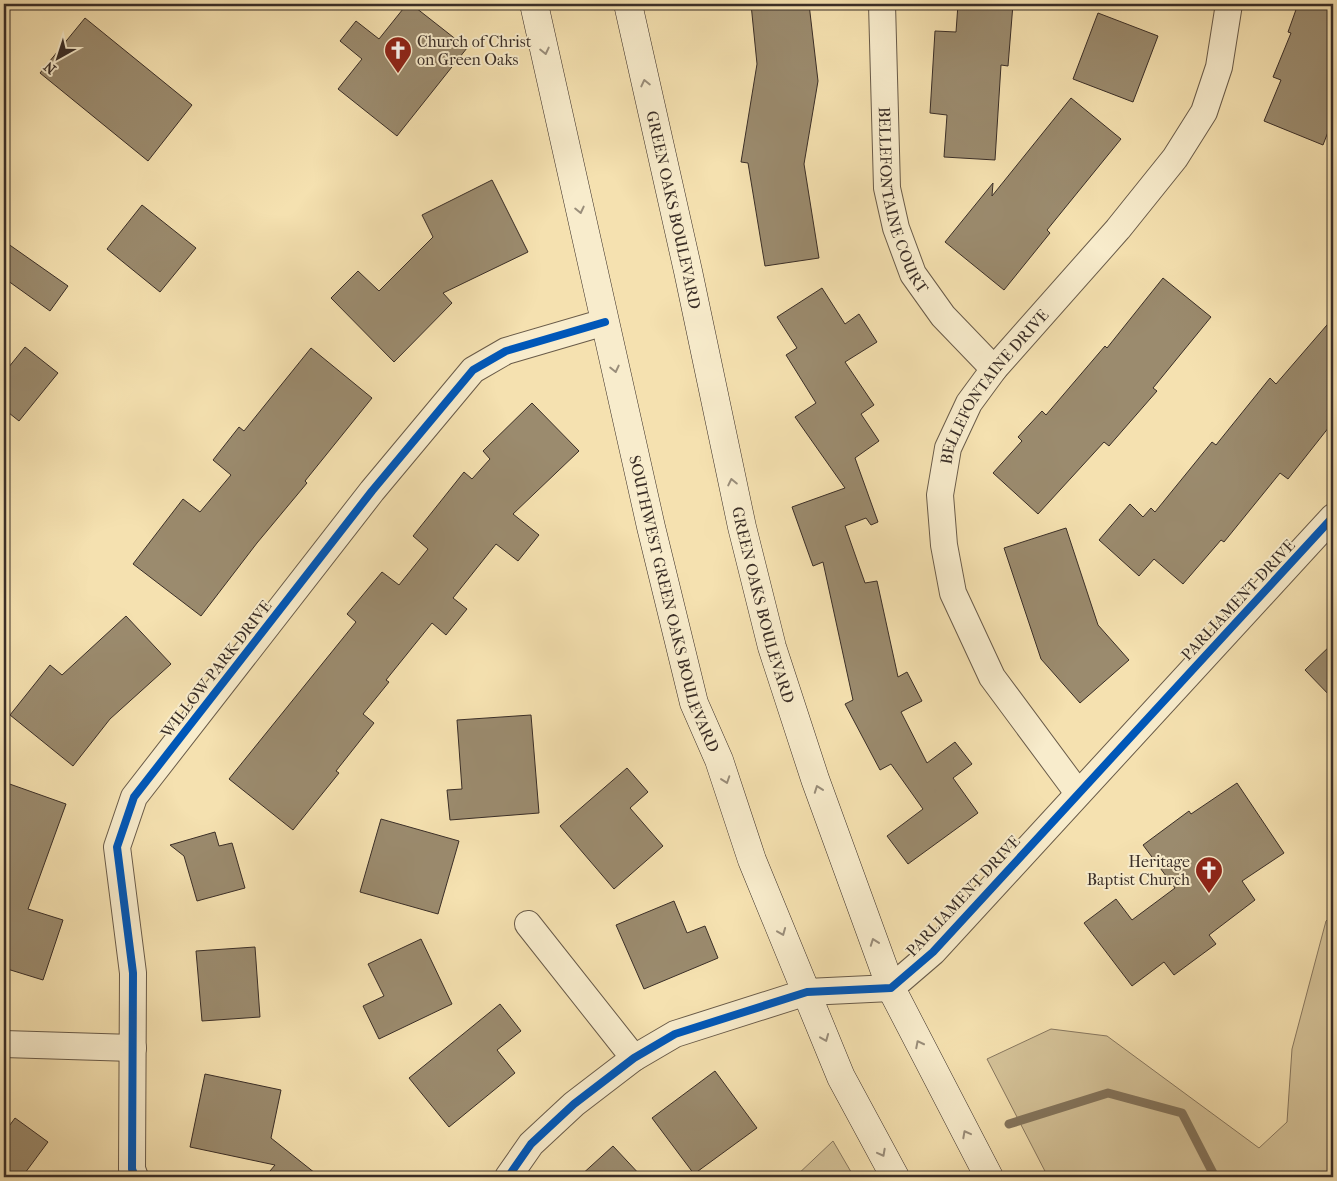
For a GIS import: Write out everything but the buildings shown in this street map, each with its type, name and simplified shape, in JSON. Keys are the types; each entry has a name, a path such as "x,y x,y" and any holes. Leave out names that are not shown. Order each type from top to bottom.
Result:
{"main road":[{"name":"SOUTHWEST GREEN OAKS BOULEVARD","path":"534,4 662,573 694,703 719,760 752,860 841,1077 895,1177"},
{"name":"GREEN OAKS BOULEVARD","path":"628,4 688,271 742,527 772,648 815,779 891,988 989,1177"}],"street":[{"name":"BELLEFONTAINE COURT","path":"882,4 887,188 896,228 913,274 943,316 994,369"},
{"name":"BELLEFONTAINE DRIVE","path":"1078,793 992,677 953,593 944,545 940,496 948,448 969,403 994,369 1118,229 1180,150 1204,112 1219,67 1229,4"},
{"name":"WILLOW PARK DRIVE","path":"135,1177 132,1169 133,972 117,847 134,797 372,491 472,370 506,351 605,322"},
{"name":"PARLIAMENT DRIVE","path":"891,988 933,952 1333,517"},
{"path":"528,924 634,1058"},
{"path":"508,1177 531,1144 574,1104 634,1058 675,1034 807,992 891,988"},
{"path":"4,1044 132,1048"}],"shaded area":[{"path":"1333,914 1333,1177 1048,1177 987,1059 1051,1029 1107,1036 1259,1148 1287,1122 1292,1049 1326,921"},
{"path":"833,1141 854,1177 795,1177"}],"waterway":[{"path":"1009,1124 1108,1093 1182,1113 1215,1177"}],"cycle path":[{"path":"135,1177 132,1169 133,973 117,847 134,797 372,491 473,370 506,351 605,322"},
{"path":"508,1177 531,1144 574,1104 634,1058 675,1034 807,992 891,988 933,952 1333,517"}],"place":[{"name":"Church of Christ on Green Oaks","path":"398,74"},
{"name":"Heritage Baptist Church","path":"1209,894"}]}
